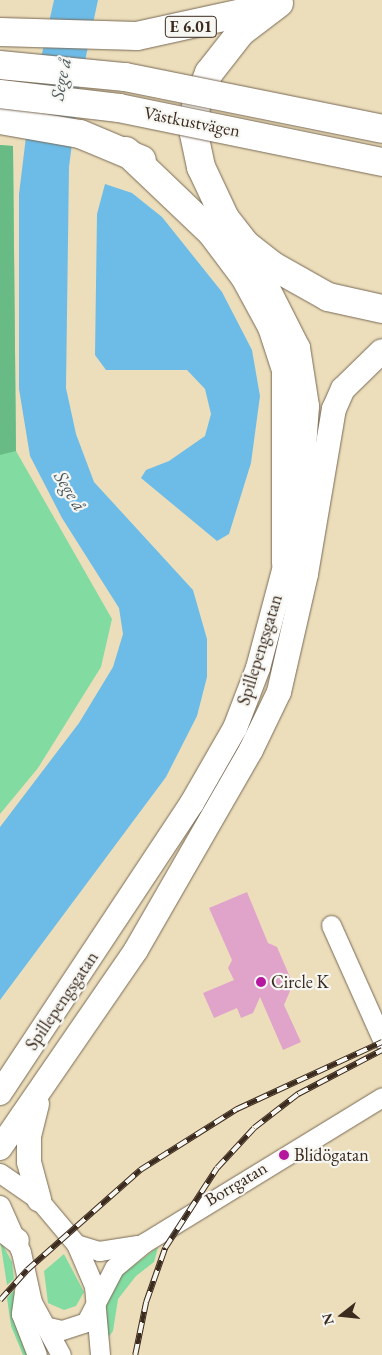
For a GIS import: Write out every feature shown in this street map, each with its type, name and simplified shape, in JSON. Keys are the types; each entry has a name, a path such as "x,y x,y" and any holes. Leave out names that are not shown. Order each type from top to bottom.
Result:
{"main road":[{"name":"E 6.01","path":"0,32 100,38 173,31 283,2"},
{"path":"283,2 227,48 209,73 196,106 194,134 201,167 225,218 245,244 328,297 382,310"},
{"name":"Västkustvägen","path":"0,65 125,77 382,129"},
{"name":"Västkustvägen","path":"0,94 119,108 382,162"},
{"path":"5,121 80,134 126,151 175,179 225,218"},
{"path":"126,151 212,233 245,277 272,327 286,370 286,563"}],"street":[{"name":"Spillepengsgatan","path":"0,1093 192,803 234,728 258,668 286,563 302,476 307,406 304,376 287,319 245,244"},
{"name":"Spillepengsgatan","path":"0,1148 182,876 279,692 306,574 334,410 343,389 382,351"},
{"path":"331,925 382,1039"},
{"path":"38,1200 29,1162 29,1136 42,1086"},
{"name":"Borrgatan","path":"44,1326 76,1327 86,1322 114,1268 144,1243 382,1097"},
{"path":"0,1174 38,1200 76,1244 90,1270 96,1305 100,1355"},
{"path":"0,1205 9,1234 28,1276 32,1302 61,1355"},
{"name":"Borrgatan","path":"76,1244 114,1251 144,1243"},
{"path":"28,1276 20,1314 37,1355"}],"green space":[{"path":"0,145 13,146 16,451 112,619 101,667 38,768 0,814"},
{"path":"0,145 13,146 16,451 0,455"},
{"path":"0,1240 12,1262 14,1279 7,1285"},
{"path":"158,1247 154,1262 136,1276 118,1299 113,1331 107,1339 104,1307 120,1276"},
{"path":"64,1254 84,1292 76,1306 64,1310 48,1303 44,1271"},
{"path":"14,1290 14,1311 30,1355 23,1355 11,1326 7,1298"}],"water":[{"name":"Sege å","path":"54,0 98,0 79,89 69,167 66,388 76,434 94,482 193,590 207,639 207,677 197,716 166,777 0,1000 0,827 79,723 113,667 123,634 119,608 62,518 30,456 19,389 19,194 29,112"},
{"path":"105,184 132,193 162,217 222,292 252,350 260,396 251,463 229,534 217,541 141,478 146,470 169,461 205,436 211,414 205,389 187,370 106,370 95,355 97,214"}],"building":[{"path":"247,892 268,943 277,947 293,984 284,1005 301,1042 283,1050 260,997 253,1013 241,1018 237,1008 214,1018 203,993 234,980 228,968 232,960 209,908"}],"railway":[{"path":"0,1300 27,1270 140,1170 237,1109 382,1042"},
{"path":"135,1355 146,1302 165,1248 217,1168 254,1128 298,1094 382,1050"}],"place":[{"name":"Circle K","path":"261,982"},
{"name":"Blidögatan","path":"284,1155"}]}
